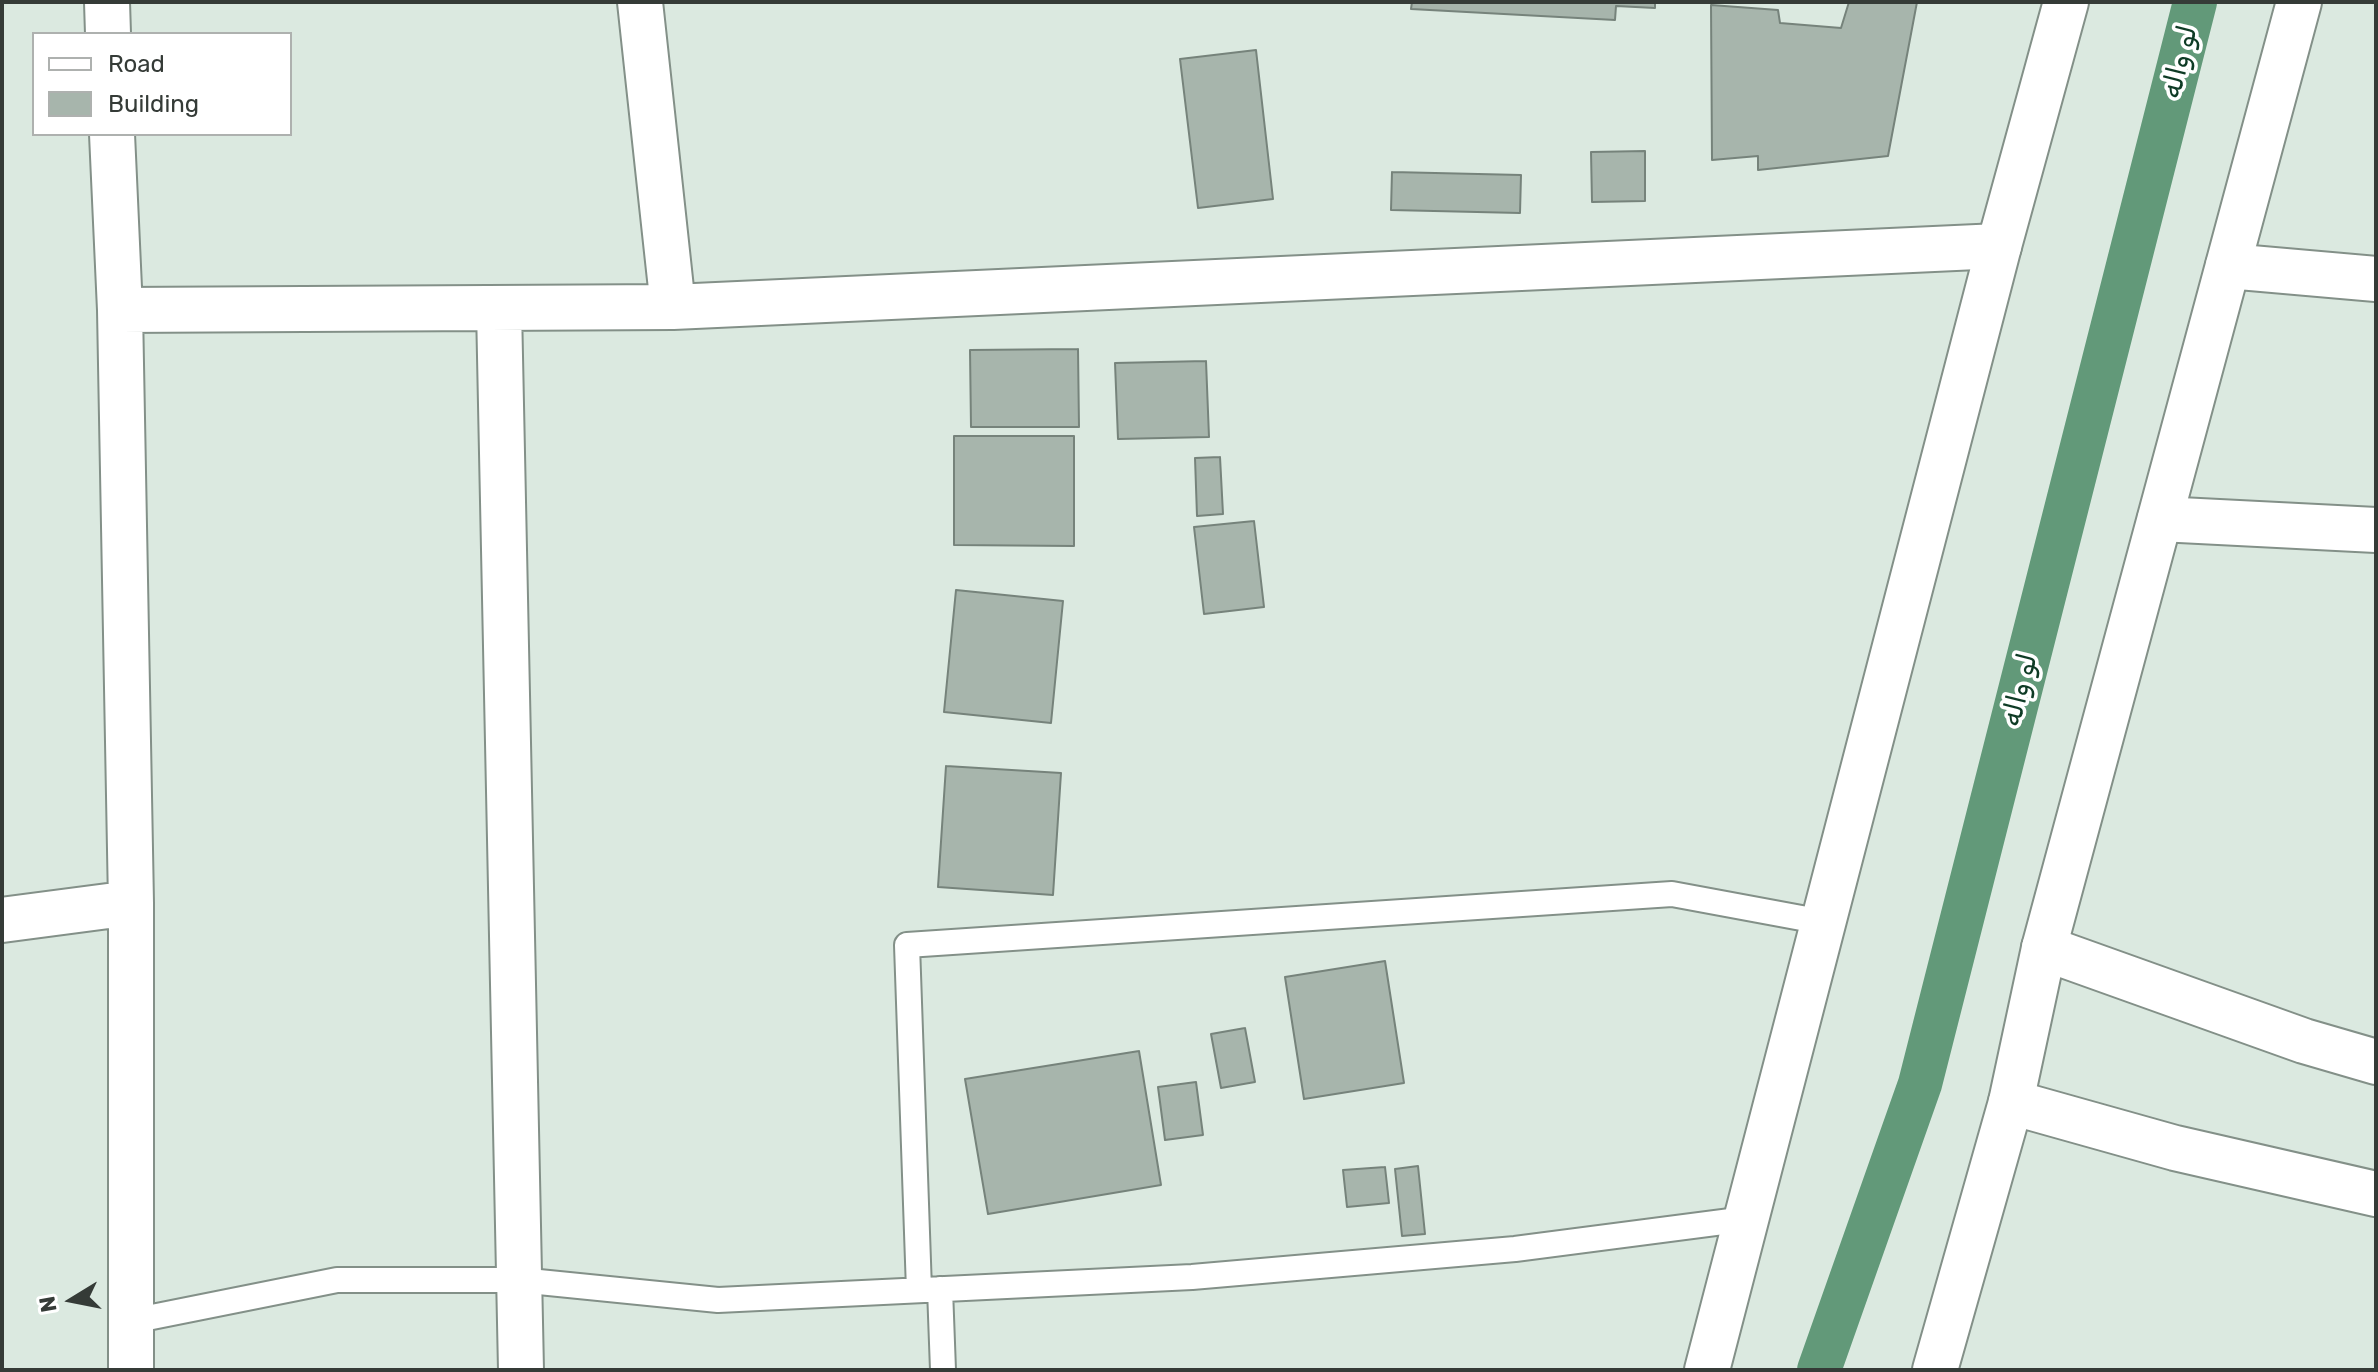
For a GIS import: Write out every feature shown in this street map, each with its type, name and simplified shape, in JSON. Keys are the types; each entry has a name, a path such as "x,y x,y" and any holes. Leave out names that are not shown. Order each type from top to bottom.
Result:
{"street":[{"path":"107,2 108,32"},
{"path":"640,2 673,307"},
{"path":"1707,1370 1999,246 2066,2"},
{"path":"1935,1370 2011,1102 2044,948 2299,2"},
{"path":"112,136 120,310 131,903 131,1370"},
{"path":"120,310 673,307 1999,246"},
{"path":"2228,266 2376,279"},
{"path":"499,308 521,1370"},
{"path":"2160,519 2376,530"},
{"path":"2,920 131,903"},
{"path":"2044,948 2304,1041 2376,1062"},
{"path":"2011,1102 2175,1148 2376,1194"}],"lane":[{"path":"943,1370 930,1289 907,945 1672,894 1823,922"},
{"path":"132,1321 337,1280 519,1280 718,1300 1192,1277 1500,1250 1746,1219"}],"building":[{"path":"1412,2 1655,2 1655,8 1616,6 1615,20 1411,9"},
{"path":"1849,2 1917,2 1888,156 1758,170 1758,156 1712,160 1711,5 1778,10 1780,23 1841,28"},
{"path":"1256,50 1273,199 1198,208 1180,59"},
{"path":"1645,151 1645,201 1592,202 1591,152"},
{"path":"1392,172 1521,175 1520,213 1391,210"},
{"path":"1078,349 1079,427 971,427 970,350"},
{"path":"1206,361 1209,437 1118,439 1115,363"},
{"path":"954,436 1074,436 1074,546 954,545"},
{"path":"1220,457 1223,514 1197,516 1195,458"},
{"path":"1254,521 1264,607 1204,614 1194,527"},
{"path":"956,590 1063,601 1051,723 944,712"},
{"path":"946,766 1061,773 1053,895 938,887"},
{"path":"1385,961 1404,1083 1304,1099 1285,977"},
{"path":"1245,1028 1255,1082 1221,1088 1211,1034"},
{"path":"1139,1051 1161,1185 988,1214 965,1079"},
{"path":"1196,1082 1203,1135 1165,1140 1158,1087"},
{"path":"1418,1166 1425,1234 1402,1236 1395,1169"},
{"path":"1385,1167 1389,1203 1347,1207 1343,1170"}],"waterway":[{"name":"لو واله","path":"1819,1370 1920,1084 2195,2"}]}
